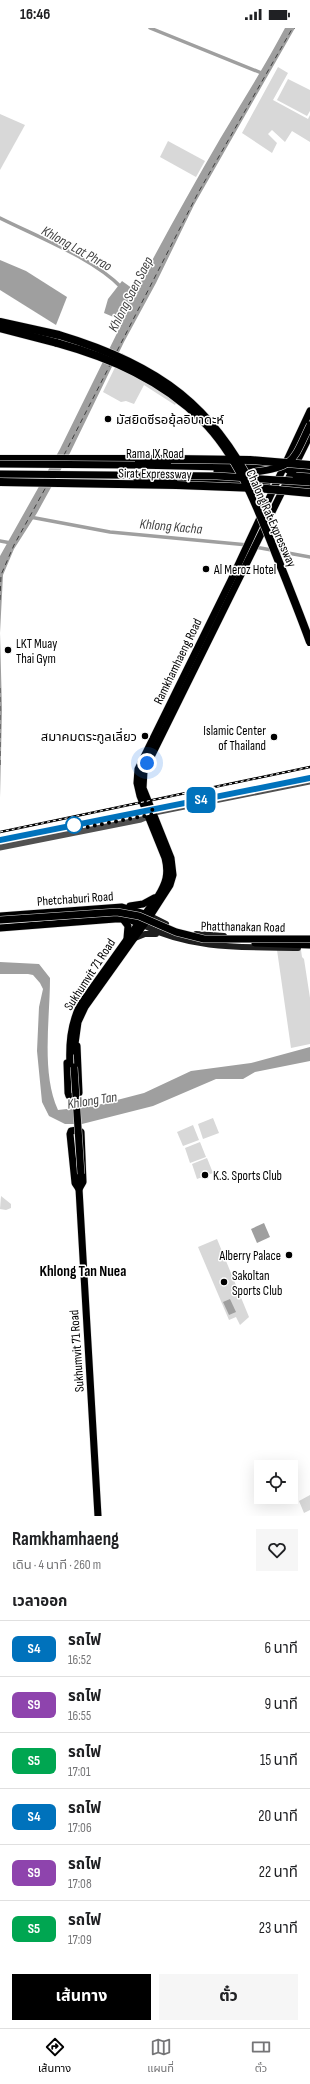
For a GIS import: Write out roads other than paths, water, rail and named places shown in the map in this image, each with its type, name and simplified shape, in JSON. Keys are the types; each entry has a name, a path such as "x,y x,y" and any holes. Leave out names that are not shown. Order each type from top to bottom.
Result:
{"highway":[{"name":"Chalong Rat Expressway","path":"0,322 87,344 124,359 149,372 182,394 208,417 229,445 248,475 310,627"},
{"name":"Chalong Rat Expressway","path":"0,328 90,352 120,364 146,377 177,399 202,421 223,446 245,483 262,518 310,642"},
{"name":"Sirat Expressway","path":"0,459 210,459 283,462 310,467"},
{"name":"Sirat Expressway","path":"0,482 234,486 310,493"}],"main road":[{"name":"Ramkhamhaeng Road","path":"141,924 172,880 172,866 150,815 142,778 156,740 257,532 269,498 310,411"},
{"path":"255,470 276,470 289,464 294,458 310,425"},
{"name":"Ramkhamhaeng Road","path":"257,532 277,501 310,435"},
{"path":"255,470 284,458 291,449"},
{"path":"301,454 302,459 310,467"},
{"path":"0,459 34,460 37,462 40,472 38,476 32,479 0,476"},
{"name":"Rama IX Road","path":"0,464 135,465 255,470 310,477"},
{"name":"Rama IX Road","path":"0,469 282,470 310,473"},
{"name":"Rama IX Road","path":"0,476 262,482 310,486"},
{"name":"Rama IX Road","path":"0,476 217,476 310,482"},
{"path":"262,482 268,490 269,498"},
{"path":"277,501 295,491 310,486"},
{"path":"122,907 143,904 160,897"},
{"path":"160,897 158,910 162,922"},
{"name":"Phetchaburi Road","path":"0,916 122,907 148,914"},
{"path":"64,918 73,911"},
{"name":"Phetchaburi Road","path":"0,922 109,914"},
{"name":"Phatthanakan Road","path":"109,914 132,914 176,932 204,939 310,938"},
{"name":"Phatthanakan Road","path":"109,914 132,918 174,935 203,943 310,947"},
{"name":"Phatthanakan Road","path":"148,914 176,929 199,934 310,938"},
{"path":"0,922 64,918 81,921"},
{"path":"122,918 128,926 131,938 149,933 166,935"},
{"name":"Phetchaburi Road","path":"0,928 122,918 141,924"},
{"name":"Phatthanakan Road","path":"141,924 166,935 198,944 310,947"},
{"name":"Sukhumvit 71 Road","path":"98,1516 72,1067 73,1020 80,1005 141,924"},
{"path":"198,944 197,938 199,934"},
{"path":"73,1038 79,1093 71,1097 68,1093 67,1046 73,1038"},
{"path":"77,1130 81,1132 83,1182 79,1187 75,1183 70,1134 71,1131 77,1130"}],"street":[{"path":"0,844 8,844 310,782"},
{"path":"0,848 8,844"}],"water":[{"name":"Khlong Saen Saep","path":"285,28 295,28 194,205 156,283 124,342 70,453 37,513 14,549 3,575 0,633 0,556 60,449 123,321 104,313 108,299 122,281 136,291 198,177"},
{"path":"0,260 26,271 67,297 56,325 0,290"},
{"path":"0,633 2,710 0,798"},
{"path":"0,962 39,964 50,978 48,1063 53,1095 58,1110 94,1106 144,1093 191,1071 251,1063 310,1047 310,1061 255,1072 243,1079 216,1079 153,1106 82,1124 65,1124 49,1116 42,1102 37,1051 39,1007 43,989 33,975 0,974"},
{"path":"264,1223 270,1237 257,1243 251,1229"},
{"path":"230,1299 236,1312 229,1315 223,1302"}],"waterway":[{"path":"150,28 264,74"},
{"name":"Khlong Lat Phrao","path":"0,218 81,258 110,277 122,288"},
{"name":"Khlong Kacha","path":"30,517 110,532 248,545"},
{"path":"0,541 11,543"},
{"name":"Khlong Kacha","path":"255,547 310,557"}],"railway":[{"path":"0,832 310,767"},
{"path":"0,840 310,778"}],"train":[{"name":"S4","path":"0,840 310,778"}],"place":[{"name":"มัสยิดซีรอยุ้ลอิบาดะห์","path":"108,419"},
{"name":"Al Meroz Hotel","path":"206,569"},
{"name":"LKT Muay Thai Gym","path":"8,650"},
{"name":"สมาคมตระกูลเลี่ยว","path":"145,736"},
{"name":"Islamic Center of Thailand","path":"274,737"},
{"name":"K.S. Sports Club","path":"205,1175"},
{"name":"Alberry Palace","path":"289,1255"},
{"name":"Sakoltan Sports Club","path":"224,1282"}],"district":[{"name":"Khlong Tan Nuea","path":"83,1271"}],"water label":[{"name":"Khlong Tan","path":"92,1100"}]}
